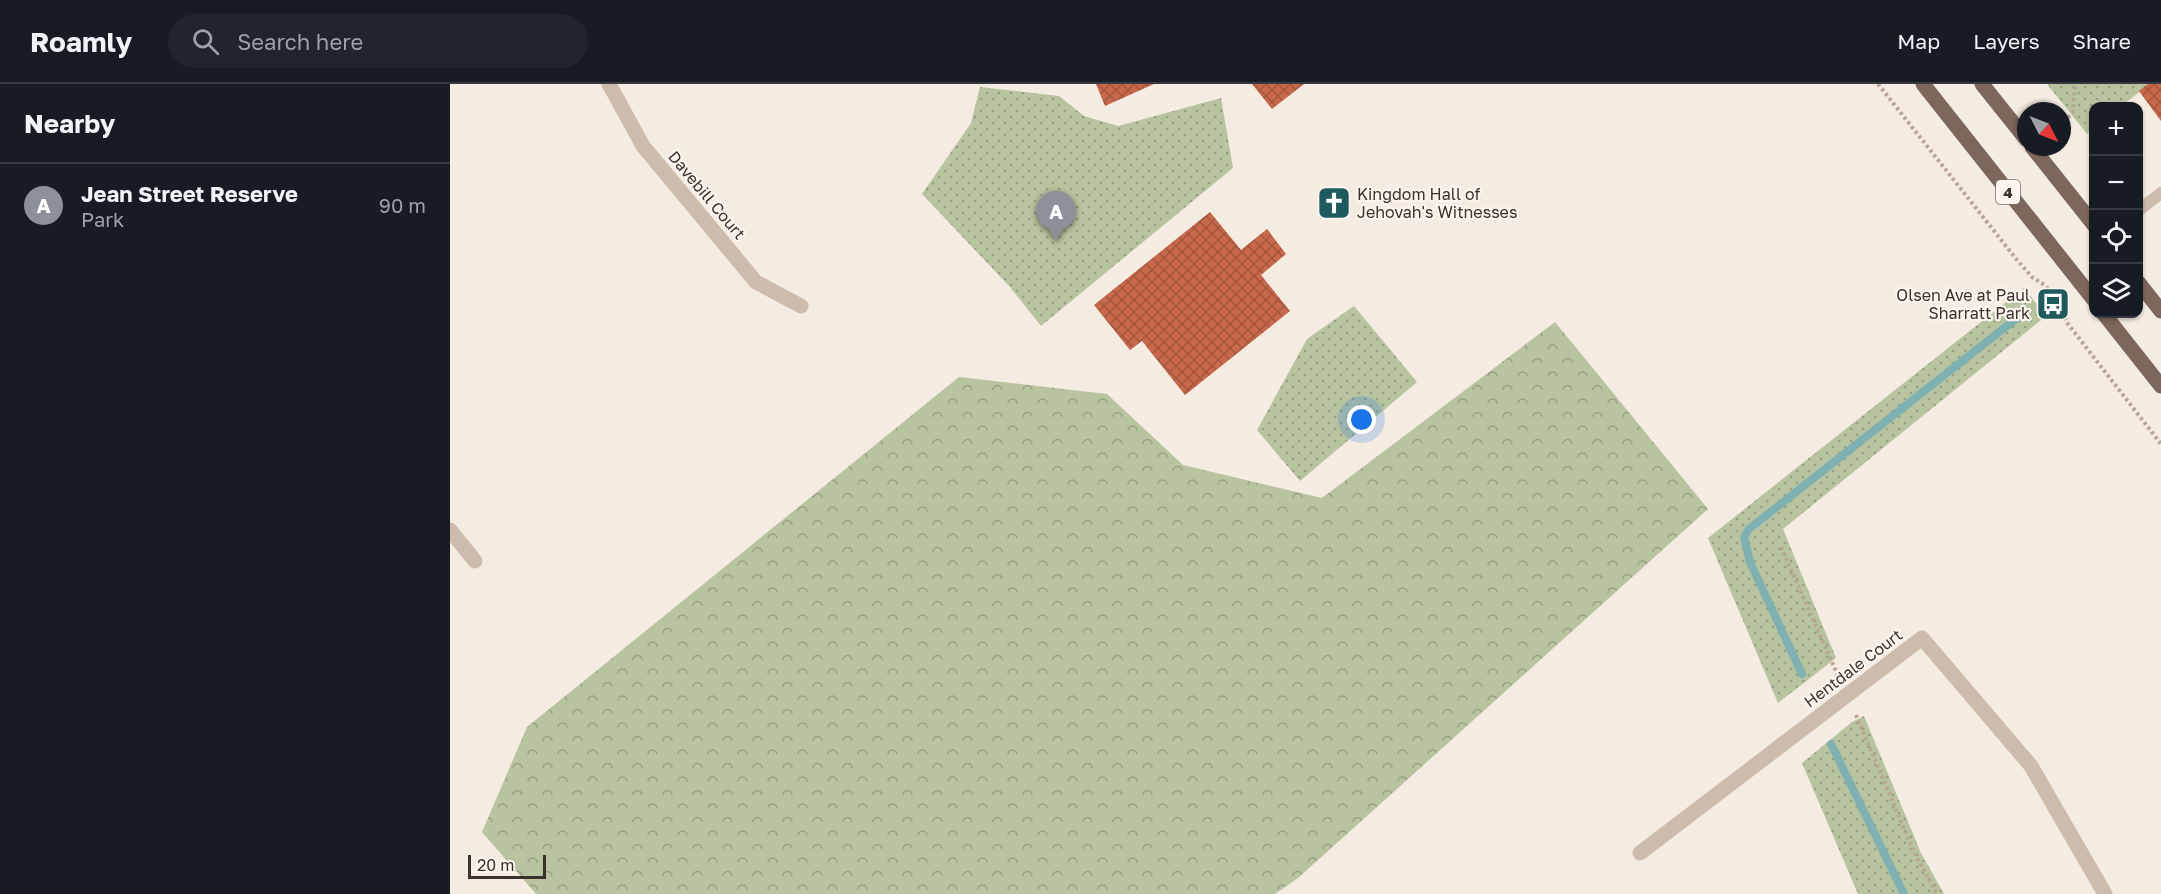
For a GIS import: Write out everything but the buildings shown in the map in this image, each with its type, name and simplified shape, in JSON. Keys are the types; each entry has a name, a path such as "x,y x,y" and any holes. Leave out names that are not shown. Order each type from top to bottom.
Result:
{"main road":[{"name":"4","path":"1923,84 2089,294"},
{"path":"1982,84 2017,128"},
{"path":"2039,156 2089,219"},
{"path":"2143,287 2161,311"},
{"path":"2107,318 2161,386"}],"street":[{"name":"Davebill Court","path":"609,84 643,146 756,282 801,306"},
{"path":"450,530 475,561"},
{"name":"Hentdale Court","path":"1640,853 1922,638 2031,766 2105,894"}],"lane":[{"path":"2140,210 2161,193"}],"path":[{"path":"1878,84 2017,260 2032,277 2046,286 2057,301 2068,324 2161,444"},
{"path":"2071,114 2075,84"},
{"path":"1781,547 1839,678"},
{"path":"1852,706 1914,852 1937,894"}],"green space":[{"path":"2047,84 2150,84 2126,102 2089,102 2089,132 2087,134 2071,114 2071,102 2061,102"},
{"path":"980,87 1059,96 1084,116 1118,126 1221,98 1233,168 1041,326 1010,287 922,194 971,123"},
{"path":"2024,288 2046,316 1783,529 1836,658 1778,703 1708,538"},
{"path":"1354,306 1417,382 1300,481 1257,430 1307,339"},
{"path":"1555,322 1708,509 1298,878 1275,894 536,894 482,832 527,727 959,377 1107,394 1183,465 1322,498"},
{"path":"1864,716 1921,853 1944,894 1858,894 1802,763 1852,722"}],"waterway":[{"path":"1802,674 1750,562 1744,537 1749,529 2022,314"},
{"path":"1831,744 1904,894"}],"place":[{"name":"Kingdom Hall of Jehovah's Witnesses","path":"1334,203"},
{"name":"Jean Street Reserve","path":"1056,241"},
{"name":"Olsen Ave at Paul Sharratt Park","path":"2053,304"}]}
